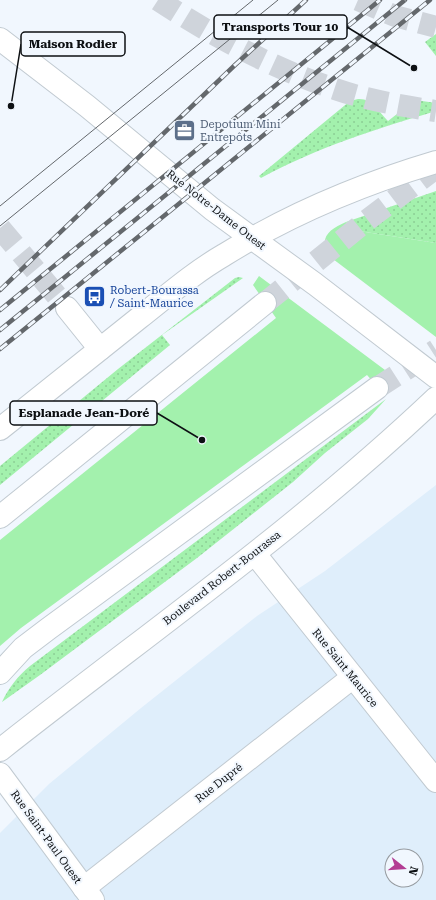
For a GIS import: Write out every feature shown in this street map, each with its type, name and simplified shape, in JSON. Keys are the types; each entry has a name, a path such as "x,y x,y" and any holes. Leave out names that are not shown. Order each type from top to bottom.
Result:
{"main road":[{"name":"Rue Notre-Dame Ouest","path":"0,39 87,106 212,209 315,284 436,377"},
{"path":"0,429 186,281 222,255 252,238 331,199 371,183 436,162"},
{"path":"0,517 265,303"},
{"path":"67,308 100,349"},
{"path":"0,673 23,648 48,629 377,388"},
{"name":"Boulevard Robert-Bourassa","path":"0,750 254,554 353,473 436,398"},
{"name":"Rue Saint Maurice","path":"254,554 436,782"},
{"name":"Rue Dupré","path":"88,894 353,677"},
{"name":"Rue Saint-Paul Ouest","path":"0,774 88,894"}],"shaded area":[{"path":"436,485 436,900 0,900 0,833 49,784 141,708 257,616 325,571"}],"green space":[{"path":"436,34 436,56 425,42"},
{"path":"363,99 371,103 388,121 415,100 436,103 436,111 325,148 261,178 259,176 350,101"},
{"path":"436,191 436,243 359,231 346,222"},
{"path":"346,222 359,231 436,243 436,337 329,256 325,244 327,234"},
{"path":"259,276 385,370 375,384 367,375 21,628 0,646 0,540 276,318 253,285"},
{"path":"235,278 243,278 162,335 170,345 0,485 0,466 118,369"},
{"path":"386,399 368,419 325,453 293,482 197,558 2,702 14,682 30,666"}],"tunnel":[{"path":"158,0 200,26 244,50 312,81 347,93 398,105 436,111"},
{"path":"358,0 395,16 436,27"},
{"path":"265,303 366,221 436,168"},
{"path":"0,228 67,308"},
{"path":"377,388 436,350"}],"tram line":[{"path":"0,206 253,0"},
{"path":"0,226 278,0"}],"railway":[{"path":"0,290 235,65 306,0"},
{"path":"0,310 380,0"},
{"path":"0,330 405,0"},
{"path":"0,349 430,0"}],"place":[{"name":"Transports Tour 10","path":"414,68"},
{"name":"Maison Rodier","path":"11,106"},
{"name":"Depotium Mini Entrepôts","path":"185,130"},
{"name":"Robert-Bourassa / Saint-Maurice","path":"95,296"},
{"name":"Esplanade Jean-Doré","path":"202,440"}]}
